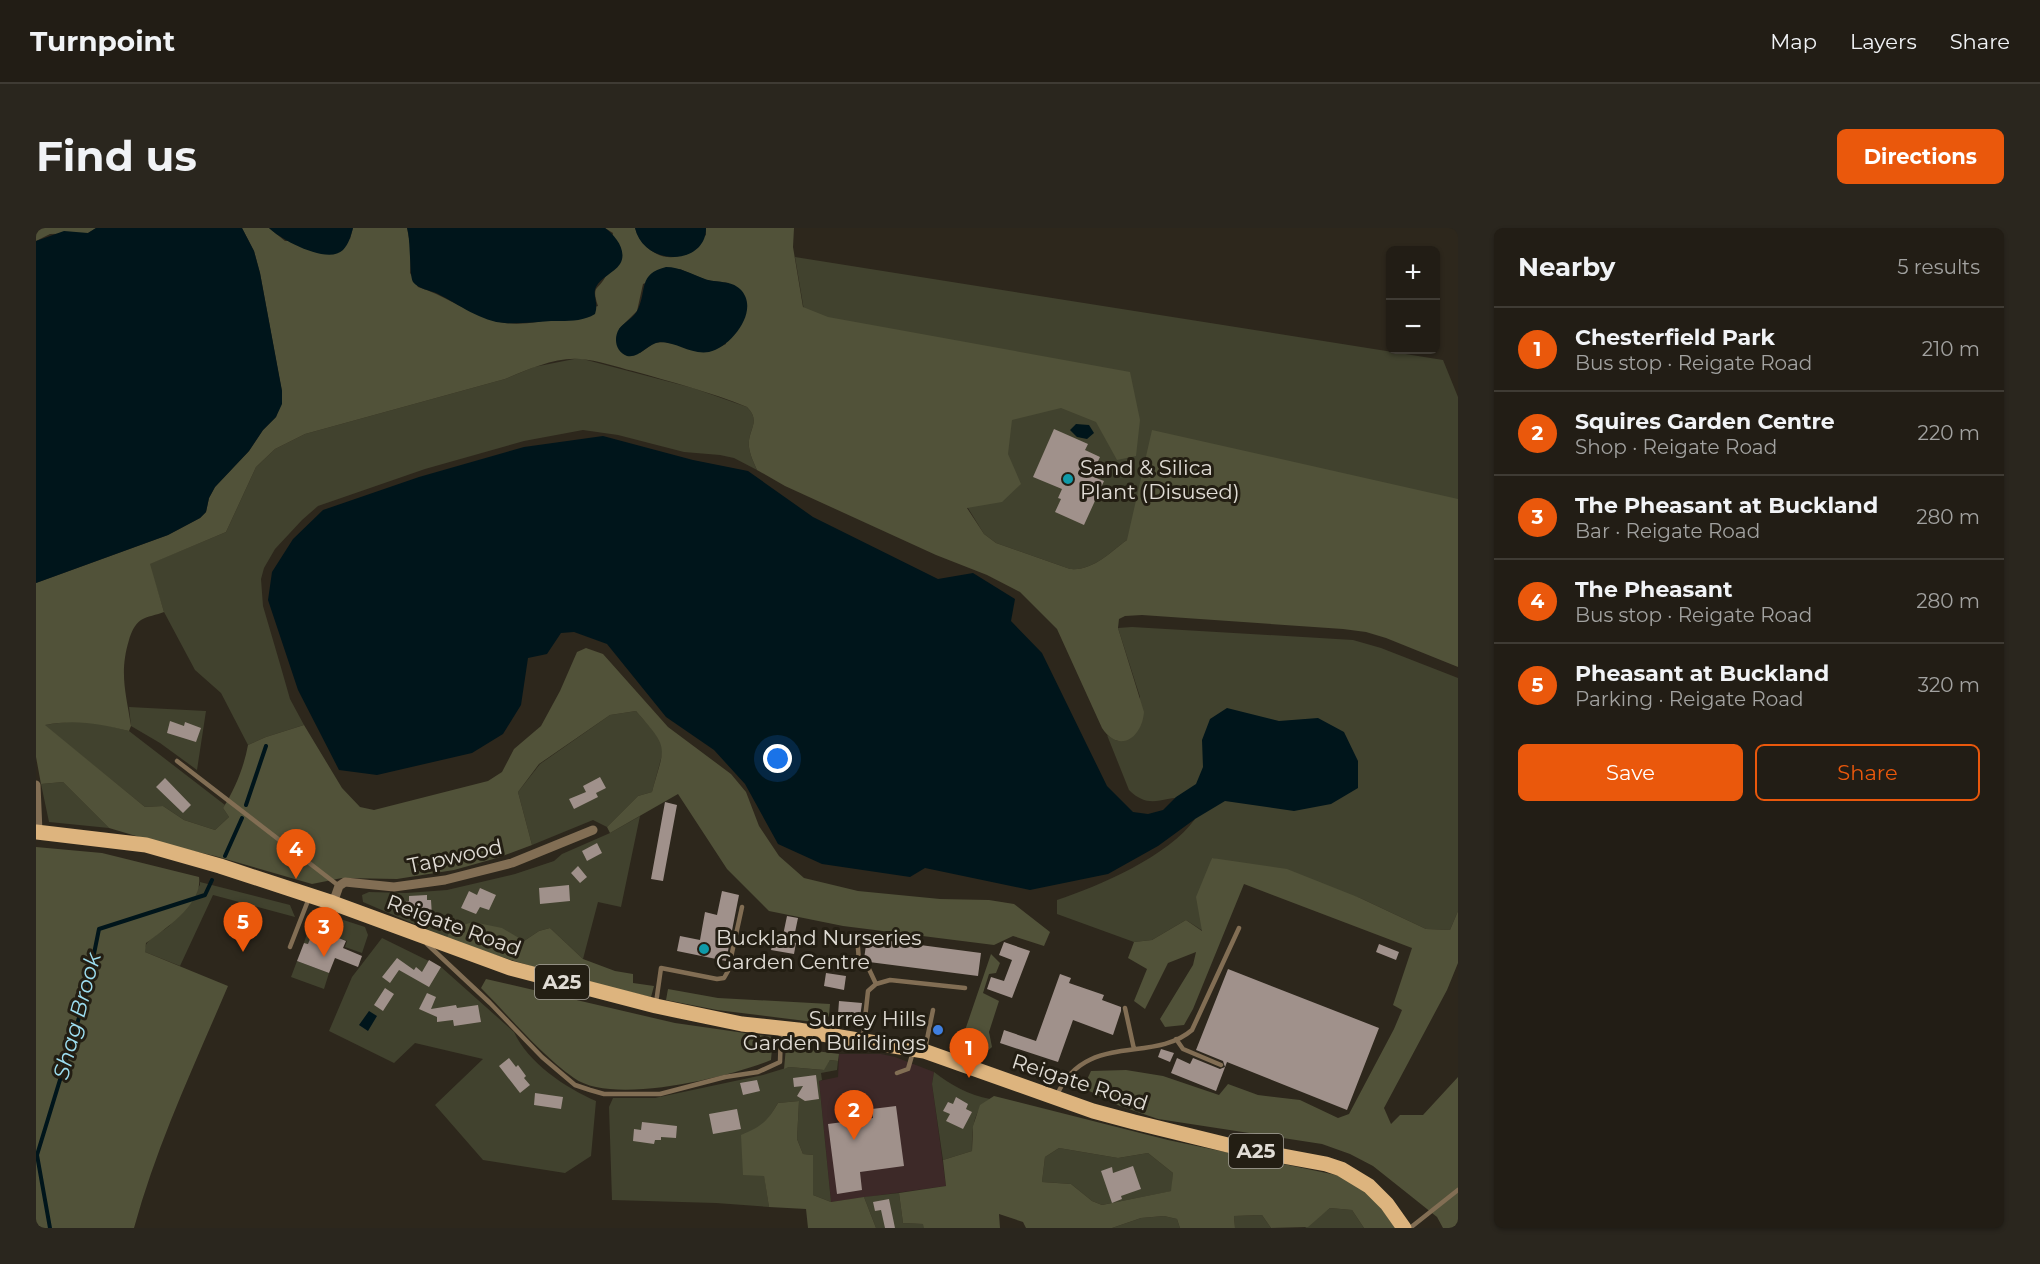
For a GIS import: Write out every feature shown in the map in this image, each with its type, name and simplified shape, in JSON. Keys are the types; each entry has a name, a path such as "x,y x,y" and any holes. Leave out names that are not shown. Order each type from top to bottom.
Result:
{"main road":[{"name":"Reigate Road","path":"37,835 146,845 220,866 333,903 510,968 656,1006 742,1024 919,1050 1094,1111 1162,1130 1341,1169 1369,1186 1404,1226"}],"street":[{"path":"36,785 37,835"},
{"name":"Tapwood","path":"339,886 345,882 394,887 445,880 512,863 593,830"},
{"path":"333,903 339,886"}],"lane":[{"path":"177,761 339,886"},
{"path":"290,947 310,896"},
{"path":"656,1006 661,968 717,979 724,978 728,971 742,907"},
{"path":"1056,1097 1067,1077 1086,1062 1099,1056 1176,1039 1186,1035 1196,1026 1239,928"},
{"path":"419,936 490,1003 542,1057 575,1085 604,1094 660,1094 725,1077 758,1072 780,1062 781,1028"},
{"path":"857,936 859,961 868,967 876,984"},
{"path":"863,1041 868,991 876,984 890,980 965,988"},
{"path":"1125,1008 1134,1049"},
{"path":"897,1073 908,1069 919,1050 933,1010"},
{"path":"1176,1039 1183,1049 1221,1065"},
{"path":"1404,1226 1458,1190"}],"shaded area":[{"path":"839,1054 881,1054 934,1072 932,1084 946,1186 831,1202 819,1081 838,1077"}],"green space":[{"path":"36,228 96,228 88,233 50,234 36,241"},
{"path":"242,228 269,228 285,241 350,239 353,228 407,228 411,249 410,273 418,287 489,319 516,324 544,321 598,306 595,291 606,276 613,233 605,228 635,228 641,241 652,251 658,255 672,257 679,256 693,247 706,235 706,228 794,228 793,247 803,307 828,317 1130,372 1140,420 1136,456 1117,460 1096,422 1061,408 1012,420 1008,454 1021,484 1002,502 967,508 984,534 996,543 1070,569 1086,567 1107,555 1127,540 1152,430 1458,499 1458,667 1366,632 1142,615 1125,616 1119,619 1118,628 1144,712 1139,729 1129,740 1115,740 1102,728 1057,629 1020,592 987,575 936,555 785,486 757,470 749,447 754,422 747,407 600,362 580,359 561,360 505,379 305,434 275,449 256,467 226,532 150,564 164,612 141,620 129,640 124,673 131,726 129,731 87,723 67,722 45,725 145,807 163,806 184,820 215,830 229,817 223,808 238,778 248,745 304,725 342,788 360,807 374,810 488,781 502,772 514,749 541,726 577,652 586,648 603,654 668,727 731,774 746,792 759,826 779,856 804,878 858,891 940,899 989,900 1014,904 1050,932 1044,946 1013,936 994,945 843,926 769,911 727,869 678,794 610,833 607,827 638,796 652,792 662,756 662,748 655,733 636,711 610,715 539,764 518,792 532,845 454,870 397,879 342,878 312,884 109,828 63,782 41,784 36,757 36,583 168,535 200,518 206,512 209,498 215,487 249,451 263,430 276,417 282,391 254,251","holes":["680,269 706,280 729,283 726,344 711,351 664,342 654,343 640,353 619,329 637,311 643,284"]},
{"path":"795,257 1386,351 1386,354 1405,354 1443,360 1458,397 1458,617 1127,540 1100,560 1078,569 1070,569 996,543 984,534 955,487 808,334"},
{"path":"579,358 693,388 747,407 754,422 749,447 757,470 734,458 684,452 618,435 583,430 524,441 425,469 318,506 275,549 264,568 261,579 263,606 290,699 304,725 248,745 221,693 195,670 164,612 149,564 226,532 256,467 275,449 305,434 505,379 534,367"},
{"path":"1118,628 1353,640 1381,648 1458,678 1458,911 1450,930 1426,929 1360,898 1212,858 1203,931 1186,920 1152,940 1134,942 1057,914 1057,900 1093,887 1151,857 1183,833 1195,819 1186,797 1149,801 1143,800 1129,790 1107,735 1117,741 1126,740 1140,697"},
{"path":"129,707 206,711 197,770 160,743 131,726"},
{"path":"636,711 660,738 664,748 652,792 638,796 607,827 593,820 532,845 518,792 540,764 610,715"},
{"path":"94,722 129,731 225,805 223,808 229,817 215,830 184,820 163,806 145,807 44,725"},
{"path":"63,782 109,828 49,822 41,784"},
{"path":"640,816 621,907 598,902 583,959 550,928 539,931 524,941 447,938 363,902 362,895 369,892 406,893 447,890 515,874 554,861 562,854 610,833"},
{"path":"36,847 102,853 199,877 199,887 189,906 146,943 145,952 228,986 165,1136 134,1228 36,1228"},
{"path":"1212,858 1287,869 1360,898 1426,929 1450,930 1458,911 1458,963 1447,990 1384,1108 1391,1124 1400,1115 1423,1115 1458,1077 1458,1228 1443,1228 1437,1217 1407,1193 1373,1166 1350,1154 1322,1144 1158,1119 1120,1106 1083,1088 1091,1071 1126,1070 1163,1076 1219,1095 1228,1084 1258,1095 1300,1100 1338,1118 1349,1114 1402,1010 1393,1005 1412,948 1244,884 1193,1009 1184,1025 1165,1027 1160,1019 1193,965 1196,952 1168,963 1145,1009 1134,1001 1147,969 1128,958 1134,942 1152,940 1186,920 1202,931 1196,897"},
{"path":"200,882 290,905 295,917 213,895 180,966 145,952 147,943 170,925"},
{"path":"322,913 365,927 368,935 362,953 345,947 347,941 314,929 308,944 304,943 311,921"},
{"path":"473,922 502,928 524,941 539,931 550,928 583,959 615,971 633,974 633,983 654,986 651,997 548,971 447,938 450,929"},
{"path":"382,938 441,967 514,1032 528,1054 538,1064 561,1082 596,1101 591,1156 565,1173 483,1160 435,1105 483,1059 415,1043 394,1063 329,1031 352,977"},
{"path":"991,954 1000,963 996,973 989,974 983,993 999,1001 989,1032 992,1047 985,1053 960,1045"},
{"path":"297,961 329,973 324,989 291,977"},
{"path":"486,979 675,1023 773,1037 771,1060 728,1074 671,1086 615,1089 592,1086 574,1078 562,1069 526,1035 481,988"},
{"path":"668,989 718,998 830,1004 829,1016 822,1023 717,1010 666,1000"},
{"path":"786,1047 839,1054 838,1061 830,1060 824,1070 789,1067 784,1069"},
{"path":"830,1060 838,1061 837,1070 821,1073 822,1080 819,1081 831,1202 813,1195 813,1155 803,1154 797,1139 799,1101 778,1103 767,1121 757,1129 769,1207 612,1200 609,1107 613,1098 655,1098 763,1075 789,1067 823,1070"},
{"path":"934,1072 960,1089 990,1099 976,1115 972,1151 943,1160 932,1084"},
{"path":"994,1096 1168,1140 1341,1176 1370,1192 1395,1228 1364,1228 1352,1210 1330,1208 1308,1227 1271,1228 1262,1215 1234,1216 1235,1228 1180,1228 1177,1219 1164,1216 1141,1218 1112,1228 1026,1228 1023,1222 999,1214 1000,1228 924,1228 923,1224 903,1223 899,1193 946,1186 943,1160 972,1151 973,1126 980,1105","holes":["1059,1148 1118,1158 1148,1153 1173,1173 1171,1191 1102,1205 1092,1201 1071,1184 1042,1182 1045,1157"]},
{"path":"799,1101 797,1139 803,1154 813,1155 813,1195 831,1202 864,1197 876,1228 808,1228 806,1209 769,1207 764,1176 743,1175 741,1135 763,1123 778,1103"},
{"path":"1059,1148 1118,1158 1148,1153 1173,1173 1172,1191 1102,1205 1092,1201 1071,1184 1042,1182 1045,1157"},
{"path":"899,1193 903,1223 924,1224 924,1228 876,1228 864,1197"},
{"path":"1330,1208 1352,1210 1364,1228 1305,1228"},
{"path":"1262,1215 1271,1228 1235,1228 1234,1216"},
{"path":"1164,1216 1177,1219 1180,1228 1112,1228 1141,1218"}],"water":[{"path":"96,228 242,228 254,251 260,273 282,391 282,404 276,417 263,430 249,451 215,487 209,498 206,512 200,518 168,535 36,583 36,241 64,231 88,233"},
{"path":"269,228 353,228 343,250 327,255 294,244"},
{"path":"407,228 605,228 619,244 622,259 620,264 596,287 596,310 595,314 590,317 568,321 496,322 479,316 413,282"},
{"path":"635,228 706,228 703,241 696,250 674,257 650,250 641,241"},
{"path":"666,267 686,271 705,279 728,283 740,289 746,297 747,307 741,326 726,343 709,352 696,352 660,342 636,355 627,356 618,348 617,333 638,309 647,278 657,270"},
{"path":"1076,424 1089,425 1094,433 1087,439 1077,437 1070,430"},
{"path":"603,436 693,460 748,471 813,517 938,579 973,573 1015,599 1011,621 1042,653 1107,786 1133,812 1148,814 1163,810 1176,797 1196,784 1203,767 1202,740 1210,719 1227,708 1279,721 1318,718 1344,732 1358,761 1358,788 1331,804 1294,811 1225,801 1158,846 1108,874 1030,890 925,868 910,877 822,864 778,844 745,784 714,750 666,717 607,644 574,632 561,633 547,654 528,658 521,705 503,734 472,753 377,775 339,770 298,690 268,600 272,572 293,539 323,510 419,477 524,447"},
{"path":"369,1011 377,1016 368,1031 359,1025"}],"building":[{"name":"Sand & Silica Plant (Disused)","path":"1054,429 1088,444 1085,450 1100,457 1091,476 1104,481 1084,525 1055,512 1061,499 1058,498 1062,489 1033,477"},
{"path":"170,721 184,726 185,722 201,728 196,742 167,733"},
{"path":"600,777 606,788 596,793 598,797 574,809 569,799 586,792 583,786"},
{"path":"165,778 191,805 183,813 156,787"},
{"path":"665,802 677,805 663,881 651,879"},
{"path":"597,843 602,853 587,861 582,851"},
{"path":"578,866 587,877 580,883 571,873"},
{"path":"569,885 570,901 540,904 539,888"},
{"path":"480,888 496,895 489,910 480,907 476,914 461,908 469,891 477,895"},
{"path":"722,891 739,895 726,961 677,951 680,936 700,940 705,912 717,915"},
{"path":"427,895 427,900 431,900 432,916 407,917 406,901 409,901 409,896"},
{"path":"787,916 798,918 793,942 796,943 794,954 771,950 774,938 782,940"},
{"path":"314,928 346,941 343,948 362,956 358,967 335,958 329,973 297,961 304,943 308,944"},
{"path":"867,938 981,953 978,976 869,962 864,959"},
{"path":"1004,942 1030,951 1012,998 987,989 991,977 1004,981 1012,960 999,955"},
{"path":"1379,944 1399,952 1396,960 1376,952"},
{"path":"397,958 414,970 416,967 422,972 429,960 441,967 429,987 399,970 390,983 382,977"},
{"path":"1228,969 1379,1028 1347,1110 1227,1062 1216,1091 1171,1073 1177,1058 1190,1064 1193,1058 1220,1069 1225,1067 1223,1061 1196,1050"},
{"path":"826,973 846,976 844,990 824,986"},
{"path":"1060,974 1071,978 1069,983 1104,995 1102,1000 1121,1007 1113,1035 1073,1020 1058,1062 1000,1043 1004,1030 1036,1041"},
{"path":"385,988 394,994 383,1011 374,1005"},
{"path":"427,993 436,997 431,1009 456,1005 457,1008 478,1005 481,1022 454,1026 453,1020 437,1022 437,1017 419,1009"},
{"path":"839,1001 862,1003 860,1017 838,1015"},
{"path":"1161,1049 1174,1053 1170,1062 1158,1057"},
{"path":"509,1058 516,1067 518,1065 530,1085 520,1093 499,1066"},
{"path":"816,1075 819,1099 805,1101 797,1096 803,1086 794,1087 793,1078"},
{"path":"757,1080 760,1091 743,1095 740,1083"},
{"path":"535,1093 563,1097 561,1109 534,1105"},
{"path":"956,1097 968,1104 966,1109 972,1112 963,1129 946,1121 950,1114 943,1111 948,1102 953,1104"},
{"path":"896,1106 904,1166 860,1172 862,1190 837,1194 828,1124 873,1118 872,1109"},
{"path":"737,1109 741,1129 713,1134 709,1114"},
{"path":"642,1122 677,1126 676,1138 661,1137 661,1140 655,1140 654,1144 633,1141 634,1129 641,1130"},
{"path":"1133,1166 1141,1189 1121,1196 1122,1199 1112,1203 1101,1171 1112,1167 1113,1173"},
{"path":"889,1199 895,1228 885,1228 881,1210 875,1211 873,1202"}],"waterway":[{"name":"Shag Brook","path":"246,805 266,746"},
{"name":"Shag Brook","path":"225,856 242,818"},
{"name":"Shag Brook","path":"50,1228 37,1155 85,998 99,929 205,895 212,880"}],"place":[{"name":"Sand & Silica Plant (Disused)","path":"1068,479"},
{"name":"The Pheasant","path":"296,879"},
{"name":"Buckland Nurseries Garden Centre","path":"704,949"},
{"name":"Pheasant at Buckland","path":"243,952"},
{"name":"The Pheasant at Buckland","path":"324,957"},
{"name":"Surrey Hills Garden Buildings","path":"938,1030"},
{"name":"Chesterfield Park","path":"969,1078"},
{"name":"Squires Garden Centre","path":"854,1140"}]}
